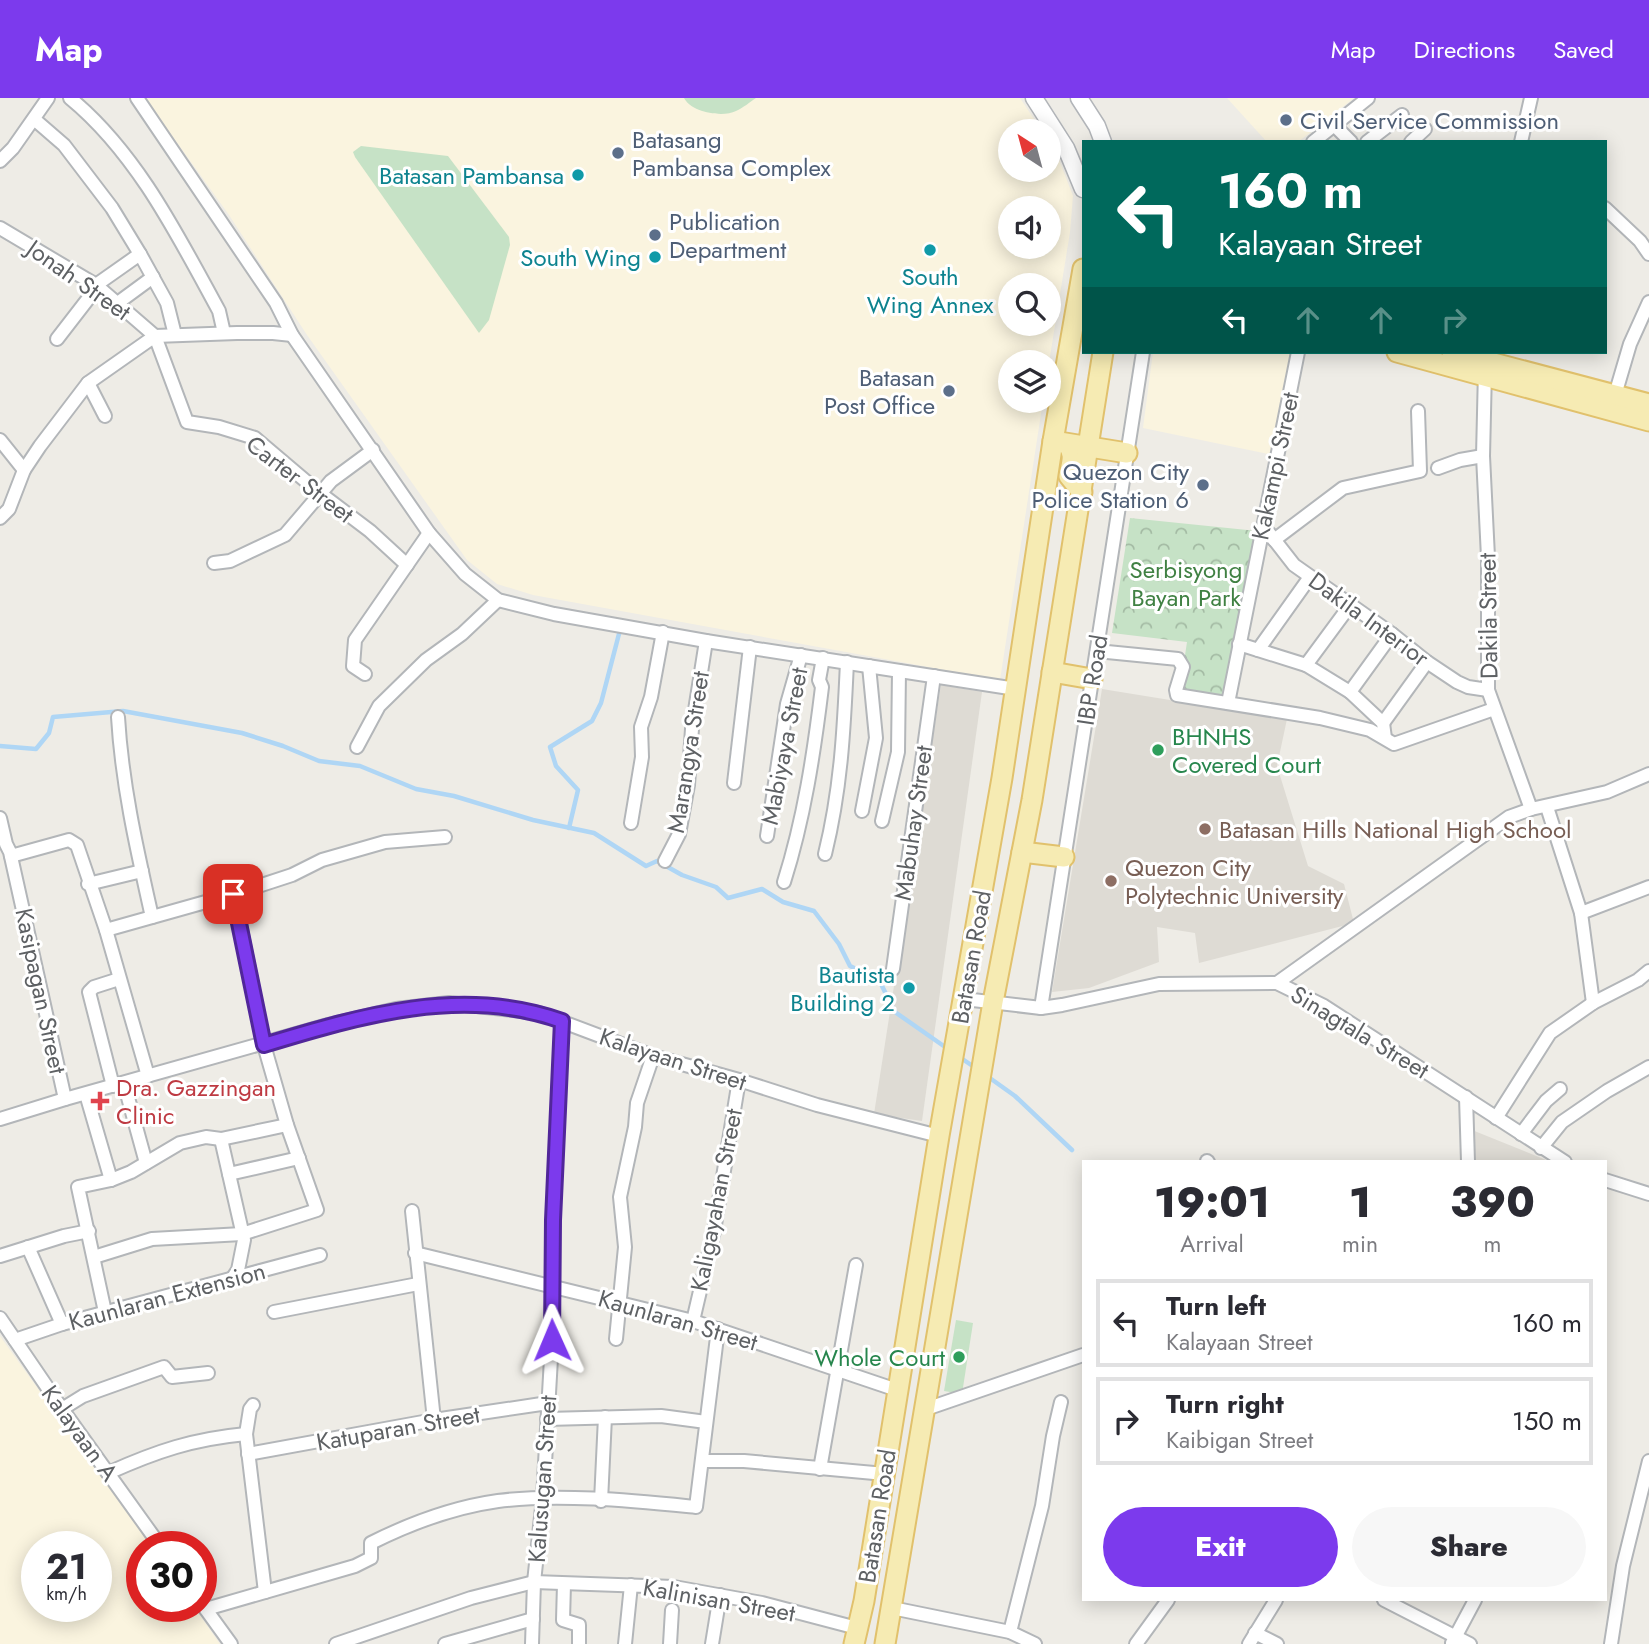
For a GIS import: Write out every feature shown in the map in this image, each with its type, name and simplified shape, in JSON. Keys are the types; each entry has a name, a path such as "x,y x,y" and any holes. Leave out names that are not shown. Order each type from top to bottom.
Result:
{"main road":[{"path":"1034,98 1066,148 1082,186"},
{"path":"1079,98 1097,126 1102,140"},
{"name":"Batasan Road","path":"855,1636 885,1474 1019,667 1060,443 1082,277"},
{"name":"Batasan Road","path":"886,1644 993,1002 1023,852 1103,354"},
{"path":"1412,354 1485,363 1649,404"},
{"path":"1458,354 1649,421"},
{"path":"1060,443 1127,453"},
{"path":"1060,443 1071,449 1073,456 1069,476 1082,492"},
{"path":"1019,667 1033,676 1040,686 1047,706"},
{"path":"1052,672 1092,679"},
{"path":"1023,852 1064,858"}],"street":[{"path":"0,161 48,98"},
{"path":"70,98 97,121 151,192 219,311 224,333"},
{"path":"137,98 276,303 292,335 429,533 465,574 498,600 554,614 706,641 1016,689"},
{"path":"1315,140 1368,98"},
{"path":"1521,140 1531,98"},
{"path":"1370,140 1402,115"},
{"path":"34,119 64,145 112,208 167,303 175,335"},
{"path":"1334,125 1348,140"},
{"path":"1413,140 1425,129"},
{"path":"1607,210 1640,241 1649,254"},
{"name":"Jonah Street","path":"0,228 97,285 155,336"},
{"path":"58,339 97,285 140,254"},
{"path":"119,302 153,277"},
{"path":"1615,395 1630,344 1649,302"},
{"path":"0,518 9,509 24,470 62,414 89,383 155,336 273,332 292,335"},
{"name":"Carter Street","path":"155,336 187,422 219,427 255,438 370,531 407,565"},
{"name":"IBP Road","path":"1041,1008 1143,354"},
{"name":"Kakampi Street","path":"1227,703 1298,354"},
{"name":"Dakila Street","path":"1485,363 1483,456 1488,557 1489,691 1531,809"},
{"path":"89,383 106,416"},
{"path":"1274,540 1343,488 1420,471 1419,411"},
{"path":"0,440 24,470"},
{"path":"214,563 230,561 285,536 331,481 373,450"},
{"path":"1438,468 1483,456"},
{"name":"Dakila Interior","path":"1261,531 1269,533 1294,565 1427,662 1457,682 1489,691"},
{"path":"365,674 353,666 355,640 429,533"},
{"path":"1258,650 1310,577"},
{"path":"357,747 379,706 426,660 462,634 498,600"},
{"path":"1306,665 1351,604"},
{"path":"631,823 642,757 641,727 651,697 663,632"},
{"path":"1350,692 1392,634"},
{"name":"Marangya Street","path":"665,861 679,834 688,785 692,729 706,641"},
{"path":"1239,644 1306,665 1350,692 1383,723 1385,738"},
{"path":"734,783 750,647"},
{"path":"1097,651 1178,659 1183,667 1177,695 1320,718 1370,730 1394,744 1494,709"},
{"name":"Mabiyaya Street","path":"767,836 787,704 801,655"},
{"path":"784,882 801,822 822,687 819,680 823,658"},
{"path":"825,854 839,782 847,662"},
{"path":"1383,723 1427,662"},
{"path":"862,811 876,738 869,666"},
{"path":"882,821 898,751 899,671"},
{"name":"Mabuhay Street","path":"893,969 934,676"},
{"path":"118,717 121,763 152,917"},
{"path":"1277,983 1509,817 1531,809 1607,792 1649,774"},
{"path":"1547,807 1581,913 1593,1003"},
{"name":"Kasipagan Street","path":"0,818 65,1099"},
{"path":"106,930 233,894 292,875 322,860 385,842 445,837"},
{"path":"6,848 72,840 77,845 88,884 106,930 148,1076"},
{"path":"88,884 142,871"},
{"path":"1581,913 1649,887"},
{"path":"94,1258 152,1239 242,1234 317,1210 287,1125 264,1045 233,894"},
{"path":"1496,1118 1550,1033 1593,1003 1638,980 1649,971"},
{"path":"119,979 93,987 89,992 146,1163"},
{"name":"Sinagtala Street","path":"964,999 1041,1008 1062,1006 1159,984 1277,983 1324,1006 1562,1160"},
{"name":"Kalayaan Street","path":"0,1119 328,1025 396,1009 449,1003 539,1013 653,1056 817,1105 939,1136"},
{"name":"Kalusugan Street","path":"532,1644 552,1340 551,1285 562,1021"},
{"path":"616,1339 625,1247 620,1197 635,1127 637,1103 653,1056"},
{"path":"1541,1147 1563,1122 1607,1091 1649,1068"},
{"name":"Kaligayahan Street","path":"693,1321 714,1231 739,1080"},
{"path":"1521,1134 1546,1101 1560,1090"},
{"path":"86,1094 111,1180"},
{"path":"1466,1097 1468,1160"},
{"path":"106,1312 78,1187 111,1180 180,1143 206,1137 221,1139 287,1125"},
{"path":"221,1139 242,1234 242,1252 232,1279"},
{"path":"229,1174 299,1158"},
{"path":"1607,1181 1649,1194"},
{"path":"412,1211 433,1420"},
{"path":"0,1256 89,1231"},
{"path":"29,1247 62,1324"},
{"name":"Kaunlaran Street","path":"415,1253 693,1321 897,1390"},
{"name":"Kaunlaran Extension","path":"15,1340 62,1324 320,1255"},
{"path":"820,1469 856,1265"},
{"path":"274,1312 418,1284"},
{"name":"Kalayaan A","path":"0,1318 150,1531"},
{"path":"217,1603 355,1566 371,1558 370,1543 391,1533 497,1501 543,1498 696,1507 704,1461 706,1422 718,1329"},
{"path":"923,1410 1082,1354"},
{"path":"62,1409 83,1396 164,1367 172,1377 208,1373"},
{"path":"1010,1632 1042,1506 1061,1402"},
{"name":"Katuparan Street","path":"248,1454 433,1420 548,1403"},
{"path":"253,1405 246,1434 265,1592"},
{"path":"547,1419 661,1416 706,1422"},
{"path":"601,1501 606,1417"},
{"path":"108,1472 176,1445 246,1434"},
{"path":"704,1461 744,1461 885,1474"},
{"path":"1611,1644 1623,1566 1649,1461"},
{"name":"Kalinisan Street","path":"336,1644 471,1598 534,1582 674,1587 762,1603 855,1636"},
{"path":"564,1584 563,1620 579,1625 579,1644"},
{"path":"625,1644 631,1584"},
{"path":"712,1644 720,1595"},
{"path":"1136,1644 1167,1601"},
{"path":"1275,1601 1252,1638 1276,1644"},
{"path":"1386,1601 1453,1640 1470,1644"},
{"path":"1453,1640 1474,1601"},
{"path":"892,1608 1010,1632 1035,1644"},
{"path":"670,1644 672,1610"},
{"path":"445,1644 533,1619"},
{"path":"215,1622 230,1644"}],"shaded area":[{"name":"Batasang Pambansa Complex","path":"145,98 1020,98 1034,119 998,119 998,182 1061,182 1061,165 1073,196 1061,288 1061,273 998,273 998,336 1053,336 1051,350 998,350 998,413 1041,413 1000,680 533,595 497,584 467,560 307,335 229,215"},
{"name":"Civil Service Commission","path":"1227,98 1354,98 1301,140 1265,140"},
{"path":"1153,354 1291,354 1273,455 1143,428"},
{"path":"941,685 982,692 922,1121 874,1114"},
{"name":"Batasan Hills National High School","path":"1102,689 1287,719 1277,766 1308,866 1344,884 1354,923 1199,963 1195,933 1157,927 1159,962 1089,988 1052,992"},
{"path":"1472,1130 1546,1160 1474,1160"},
{"path":"0,1336 140,1531 126,1531 126,1622 205,1622 220,1644 0,1644"}],"green space":[{"path":"684,98 756,98 739,110 723,114 700,110"},
{"path":"361,146 448,156 509,237 510,245 489,320 479,333 355,157 353,152"},
{"name":"Serbisyong Bayan Park","path":"1130,518 1257,531 1225,695 1180,689 1187,642 1112,633"},
{"name":"Whole Court","path":"956,1320 973,1323 962,1394 944,1391"}],"waterway":[{"path":"569,828 578,790 556,766 550,747 592,721 601,703 620,630"},
{"path":"0,746 36,749 49,733 53,717 123,711 242,733 319,761 360,766 416,789 454,796 533,820 594,833 646,866 657,861 682,875 716,887 728,898 762,889 783,902 814,911 839,944 850,966 879,980 895,1012 948,1049"},
{"path":"958,1056 977,1069"},
{"path":"987,1076 1015,1096 1072,1150"}],"place":[{"name":"Civil Service Commission","path":"1286,120"},
{"name":"Batasang Pambansa Complex","path":"618,153"},
{"name":"Batasan Pambansa","path":"578,175"},
{"name":"Publication Department","path":"655,235"},
{"name":"South Wing Annex","path":"930,250"},
{"name":"South Wing","path":"655,257"},
{"name":"Batasan Post Office","path":"949,391"},
{"name":"Quezon City Police Station 6","path":"1203,485"},
{"name":"BHNHS Covered Court","path":"1158,750"},
{"name":"Batasan Hills National High School","path":"1205,829"},
{"name":"Quezon City Polytechnic University","path":"1111,881"},
{"name":"Bautista Building 2","path":"909,988"},
{"name":"Dra. Gazzingan Clinic","path":"100,1101"},
{"name":"Whole Court","path":"959,1357"}],"route":[{"path":"233,894 264,1045 328,1025 396,1009 449,1003 539,1013 562,1021 553,1220 552,1340"}]}
